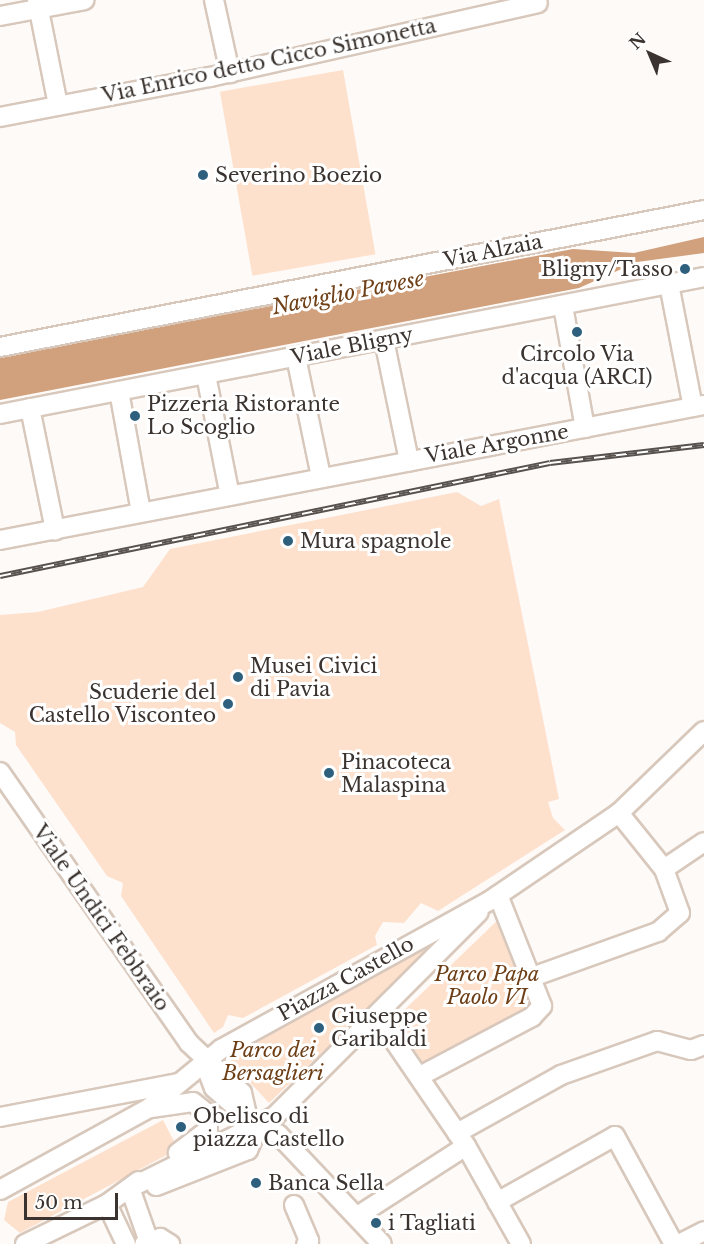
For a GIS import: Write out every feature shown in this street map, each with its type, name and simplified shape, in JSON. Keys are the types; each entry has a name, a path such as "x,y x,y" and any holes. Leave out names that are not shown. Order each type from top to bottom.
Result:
{"street":[{"path":"0,16 38,4 85,0"},
{"path":"214,0 230,73"},
{"name":"Via Enrico detto Cicco Simonetta","path":"0,117 230,73 538,3"},
{"path":"38,4 58,105"},
{"name":"Via Alzaia","path":"0,347 704,210"},
{"name":"Viale Bligny","path":"0,414 704,277"},
{"path":"669,284 698,406"},
{"name":"Viale Argonne","path":"563,306 585,428"},
{"name":"Viale Argonne","path":"384,340 409,461"},
{"path":"296,357 321,477"},
{"path":"206,375 230,496"},
{"path":"119,391 141,512"},
{"name":"Viale Argonne","path":"0,540 698,406"},
{"path":"30,408 55,530"},
{"name":"Piazza Castello","path":"150,1108 204,1062 494,897 619,813 704,731"},
{"name":"Viale Undici Febbraio","path":"0,772 204,1062"},
{"path":"535,976 672,923 680,913 664,869 619,813"},
{"path":"664,869 704,842"},
{"path":"420,1076 532,1017 544,1000 535,976 494,897"},
{"name":"Piazza Castello","path":"130,1188 253,1121 376,1016 439,956 494,897"},
{"name":"Piazza Castello","path":"427,935 439,940 439,956"},
{"path":"376,1016 420,1076 461,1139 497,1202 512,1241"},
{"path":"359,1215 516,1096 657,1041 691,1050 704,1045"},
{"path":"204,1062 242,1093 253,1121 278,1134 359,1215 382,1244"},
{"path":"0,1117 181,1083"},
{"path":"0,1190 150,1108 198,1104 210,1125 107,1204 25,1244"},
{"path":"497,1202 615,1136 674,1244"},
{"path":"130,1188 147,1243 160,1238 170,1244"},
{"path":"107,1204 126,1244"},
{"path":"294,1205 309,1241 306,1244"},
{"path":"679,1244 704,1231"}],"green space":[{"path":"343,70 375,254 252,276 220,92"},
{"path":"457,492 481,506 499,499 559,799 548,802 553,818 565,830 438,911 421,903 404,923 383,922 375,936 377,945 243,1018 228,1015 223,1027 214,1033 121,896 123,883 107,876 16,745 15,732 0,723 0,615 38,612 143,587 170,549"},
{"name":"Parco Papa Paolo VI","path":"503,915 536,998 528,1011 423,1062 397,1027 397,1017"},
{"name":"Parco dei Bersaglieri","path":"425,948 425,954 269,1103 232,1063 229,1055"},
{"path":"163,1120 178,1149 20,1233 4,1220 8,1202"}],"water":[{"name":"Naviglio Pavese","path":"704,237 704,253 637,262 579,288 0,400 0,357 573,249 634,253"}],"railway":[{"path":"0,576 550,463 704,445"}],"place":[{"name":"Severino Boezio","path":"203,175"},
{"name":"Bligny/Tasso","path":"685,269"},
{"name":"Circolo Via d'acqua (ARCI)","path":"577,332"},
{"name":"Pizzeria Ristorante Lo Scoglio","path":"135,416"},
{"name":"Mura spagnole","path":"288,541"},
{"name":"Musei Civici di Pavia","path":"238,677"},
{"name":"Scuderie del Castello Visconteo","path":"228,704"},
{"name":"Pinacoteca Malaspina","path":"329,773"},
{"name":"Giuseppe Garibaldi","path":"319,1028"},
{"name":"Obelisco di piazza Castello","path":"181,1127"},
{"name":"Banca Sella","path":"256,1183"},
{"name":"i Tagliati","path":"376,1223"}]}
